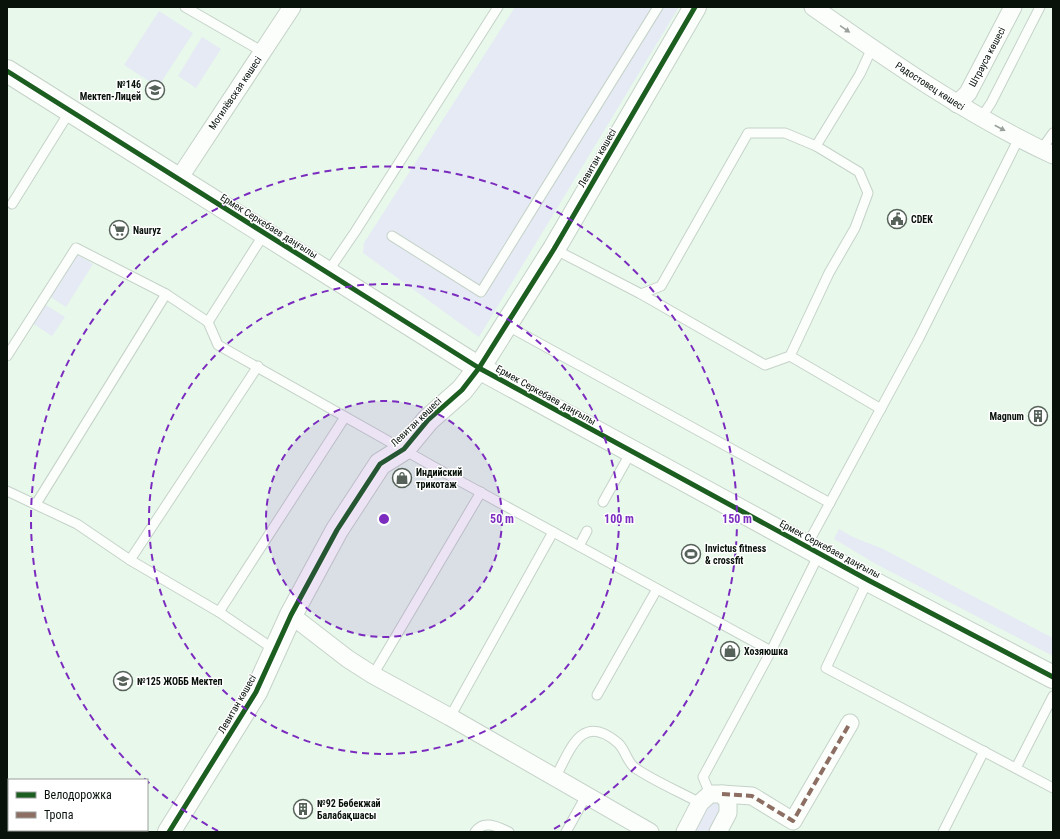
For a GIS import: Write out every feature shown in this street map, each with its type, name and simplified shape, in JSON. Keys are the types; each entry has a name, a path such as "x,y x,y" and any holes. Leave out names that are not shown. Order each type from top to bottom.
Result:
{"street":[{"name":"Могилёвская көшесі","path":"178,180 292,7"},
{"name":"Левитан көшесі","path":"169,832 256,692 290,615 337,530 380,464 404,449 428,420 462,390 479,368 554,249 695,7"},
{"name":"Радостовец көшесі","path":"813,7 957,104 1047,152"},
{"name":"Штрауса көшесі","path":"957,104 968,93 1013,7"},
{"name":"Ермек Серкебаев даңғылы","path":"7,71 479,368 868,580 1053,677"},
{"path":"290,615 348,659 373,675 450,717 650,832"},
{"path":"711,797 752,796 793,821 850,723"},
{"path":"686,832 711,797"},
{"path":"711,797 728,802 728,813 718,832"}],"lane":[{"path":"185,7 263,52"},
{"path":"327,273 355,232 498,7"},
{"path":"392,236 481,292 658,7"},
{"path":"981,118 991,103 1040,7"},
{"path":"816,146 860,74 872,48"},
{"path":"12,204 70,111"},
{"path":"554,249 641,294 765,365 790,356 829,273 855,228 868,193 859,172 816,146 785,133 748,133 661,286 641,294"},
{"path":"1047,152 1053,133"},
{"path":"711,797 703,777 771,651 813,550 830,503 919,338 1019,138"},
{"path":"208,322 264,234"},
{"path":"7,356 76,248 166,294 208,322 218,345 258,366 345,417 771,651"},
{"path":"36,504 166,294"},
{"path":"506,325 830,503"},
{"path":"790,356 880,409"},
{"path":"130,560 258,366"},
{"path":"219,612 345,417"},
{"path":"603,502 631,452"},
{"path":"7,491 77,524 130,560 219,612 274,650"},
{"path":"373,675 481,492"},
{"path":"579,546 587,531"},
{"path":"450,717 553,532"},
{"path":"868,580 826,668 1053,788"},
{"path":"597,695 657,589"},
{"path":"1016,768 1053,696"},
{"path":"555,778 577,738 587,731 601,731 619,744 634,767 711,797"},
{"path":"943,832 984,751"},
{"path":"566,832 586,796"},
{"path":"475,832 484,825 496,825 509,832"}],"shaded area":[{"path":"515,7 679,7 479,337 363,253 364,243"},
{"path":"159,11 193,33 158,87 124,65"},
{"path":"202,37 221,49 196,88 178,76"},
{"path":"73,252 93,264 66,307 46,294"},
{"path":"41,302 65,317 52,336 29,321"},
{"path":"839,529 853,537 883,549 1053,638 1053,656 876,564 834,539"},
{"path":"722,794 717,832 685,832 700,803"}],"marked path":[{"path":"722,794 752,796 793,821 850,723"}],"cycle path":[{"path":"169,832 256,692 291,615 337,530 380,464 404,449 428,420 462,390 479,368 554,249 695,7"},
{"path":"7,71 479,368 868,580 1053,677"}],"place":[{"name":"№146 Мектеп-Лицей","path":"155,90"},
{"name":"CDEK","path":"897,219"},
{"name":"Nauryz","path":"119,230"},
{"name":"Magnum","path":"1038,416"},
{"name":"Индийский трикотаж","path":"402,478"},
{"name":"Invictus fitness & crossfit","path":"691,554"},
{"name":"Хозяюшка","path":"730,651"},
{"name":"№125 ЖОББ Мектеп","path":"123,681"},
{"name":"№92 Бөбекжай Балабақшасы","path":"303,809"}]}
